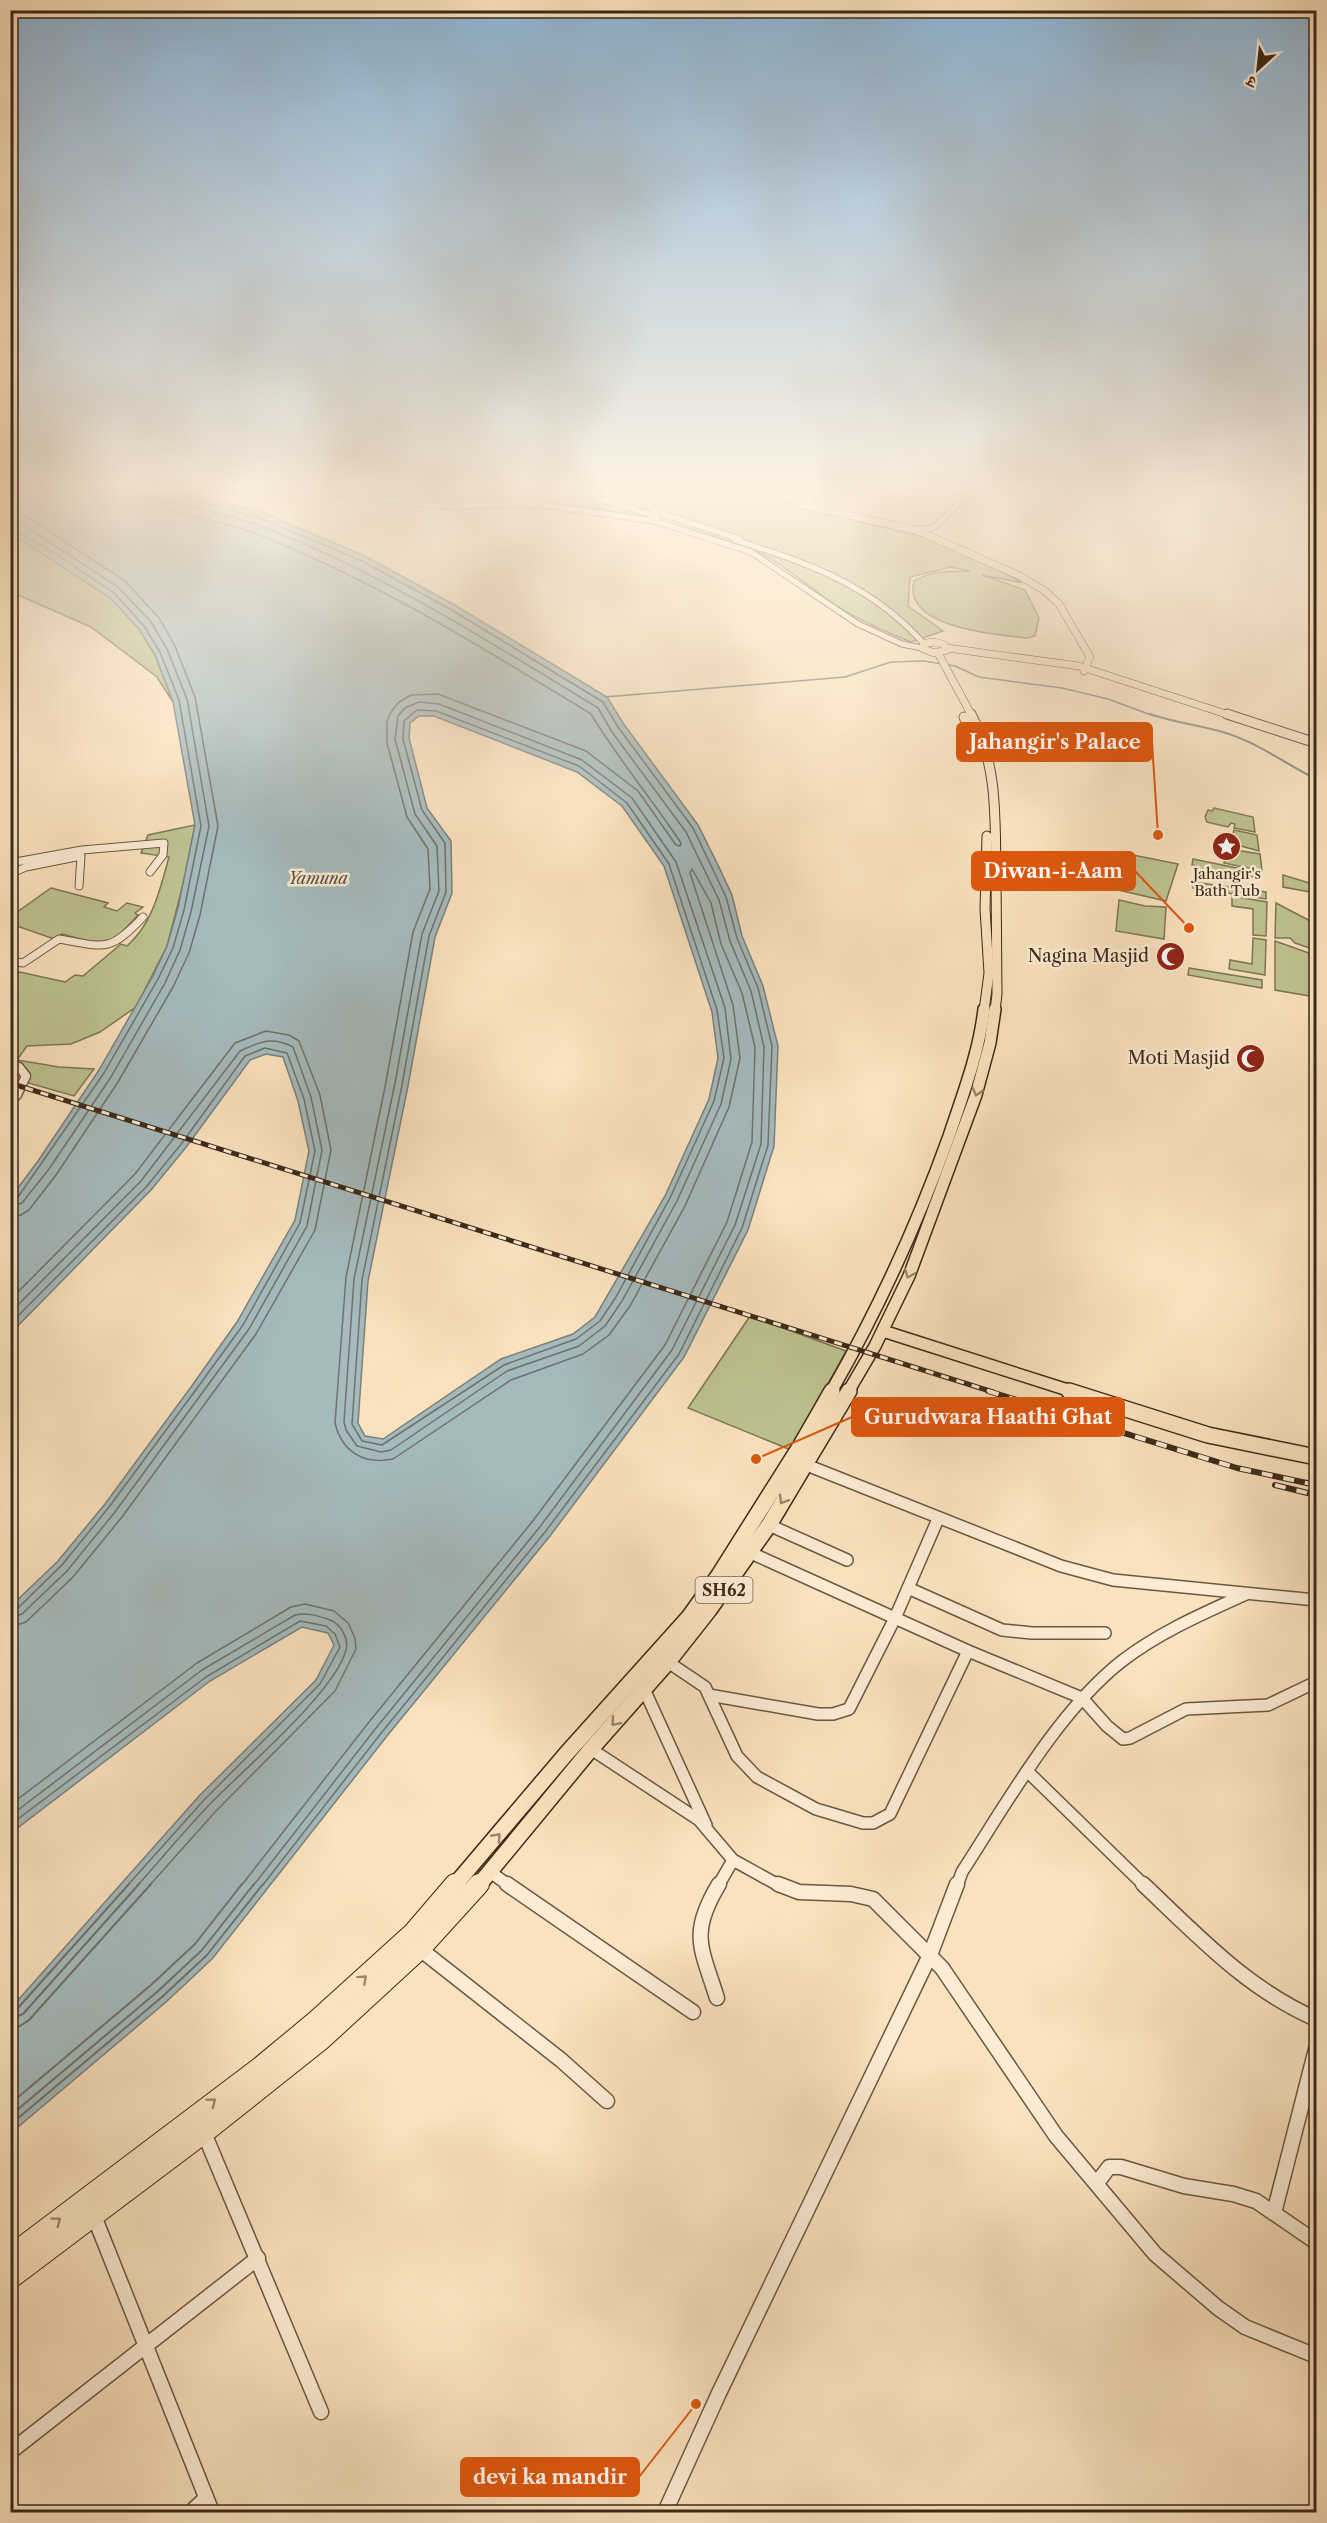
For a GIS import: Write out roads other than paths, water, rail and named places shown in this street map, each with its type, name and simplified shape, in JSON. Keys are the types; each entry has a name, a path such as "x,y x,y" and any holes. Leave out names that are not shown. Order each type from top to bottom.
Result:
{"main road":[{"path":"1056,605 1086,656 1114,678"},
{"path":"934,653 942,643 947,648 1060,662 1317,749"},
{"name":"SH62","path":"10,2279 204,2133 321,2040 420,1949 490,1872 591,1749 668,1662 709,1610 769,1525 883,1331 909,1276 976,1095 990,1043 997,994 995,813 992,774 983,737 934,653"},
{"name":"SH62","path":"10,2256 259,2068 317,2020 413,1933 566,1755 689,1617 748,1531 801,1445 883,1298 909,1239 972,1070 983,1021 988,973 985,909 988,819 985,780 976,743 934,653"},
{"path":"1060,662 1086,656"},
{"path":"1082,669 1086,656"},
{"path":"1038,660 1114,678 1317,743"},
{"path":"883,1331 1208,1435 1317,1457"}],"street":[{"path":"829,605 858,624 902,644 934,653"},
{"path":"883,605 915,632 934,653"},
{"path":"891,605 915,624"},
{"path":"10,863 82,850 164,843 163,855 150,872"},
{"path":"10,874 26,867 81,856 79,886"},
{"path":"10,961 23,963 59,939 93,947 109,947 120,941 143,916"},
{"path":"10,1064 19,1067 26,1076 17,1095 10,1102"},
{"path":"804,1464 1061,1566 1113,1580 1317,1600"},
{"path":"710,1695 790,1710 843,1713 851,1708 895,1618 938,1519"},
{"path":"769,1525 847,1560"},
{"path":"751,1553 968,1651 1082,1698 1107,1726 1123,1739 1130,1738 1177,1711 1268,1705 1317,1682"},
{"path":"908,1588 1002,1630 1032,1633 1105,1633"},
{"path":"665,2512 719,2393 930,1955 962,1872 1027,1771 1082,1698 1121,1662 1173,1627 1246,1594"},
{"path":"668,1662 699,1681 710,1695 737,1756 757,1777 816,1809 863,1823 873,1823 890,1814 968,1651"},
{"path":"644,1689 707,1827 733,1860 769,1880 799,1892 851,1894 873,1899 942,1968 1056,2136 1155,2254 1218,2308 1245,2327 1265,2337 1317,2356"},
{"path":"591,1749 707,1827"},
{"path":"1027,1771 1113,1857 1253,1985 1289,2008 1317,2019"},
{"path":"717,1998 699,1928 710,1901 733,1860"},
{"path":"490,1872 693,2012"},
{"path":"420,1949 561,2060 608,2101"},
{"path":"1274,2213 1317,2049"},
{"path":"204,2133 321,2412"},
{"path":"1097,2183 1109,2167 1121,2167 1184,2186 1245,2197 1274,2213 1317,2242"},
{"path":"94,2216 209,2505 191,2512"},
{"path":"10,2452 258,2258"}],"water":[{"name":"Yamuna","path":"116,605 454,605 607,697 623,723 698,825 732,895 742,936 763,986 778,1046 774,1146 748,1230 684,1357 550,1536 387,1736 212,1959 166,2002 11,2133 11,2008 199,1796 316,1680 334,1645 328,1633 302,1627 210,1681 11,1833 11,1606 58,1561 105,1504 237,1322 295,1220 309,1151 298,1101 283,1057 266,1054 250,1060 187,1146 151,1190 11,1333 11,1197 99,1070 153,976 167,946 178,908 195,825 173,702 155,655 139,629","holes":["419,716 434,716 577,772 622,806 664,866 712,1012 718,1058 709,1099 665,1196 595,1317 573,1334 501,1359 383,1439 365,1436 358,1423 368,1281 408,1086 435,937 452,893 451,841 427,808 409,738 410,723"]}],"waterway":[{"path":"605,697 845,677 891,662 924,661 955,666 979,677 1062,688 1108,699 1154,716"},
{"path":"1150,714 1238,737 1316,779"}],"railway":[{"path":"10,1083 993,1392"},
{"path":"988,1391 1237,1468 1316,1485"},
{"path":"1275,1485 1316,1495"}],"place":[{"name":"Jahangir's Palace","path":"1158,835"},
{"name":"Jahangir's Bath Tub","path":"1227,846"},
{"name":"Diwan-i-Aam","path":"1189,928"},
{"name":"Nagina Masjid","path":"1170,956"},
{"name":"Moti Masjid","path":"1251,1058"},
{"name":"Gurudwara Haathi Ghat","path":"756,1459"},
{"name":"devi ka mandir","path":"696,2404"}]}
